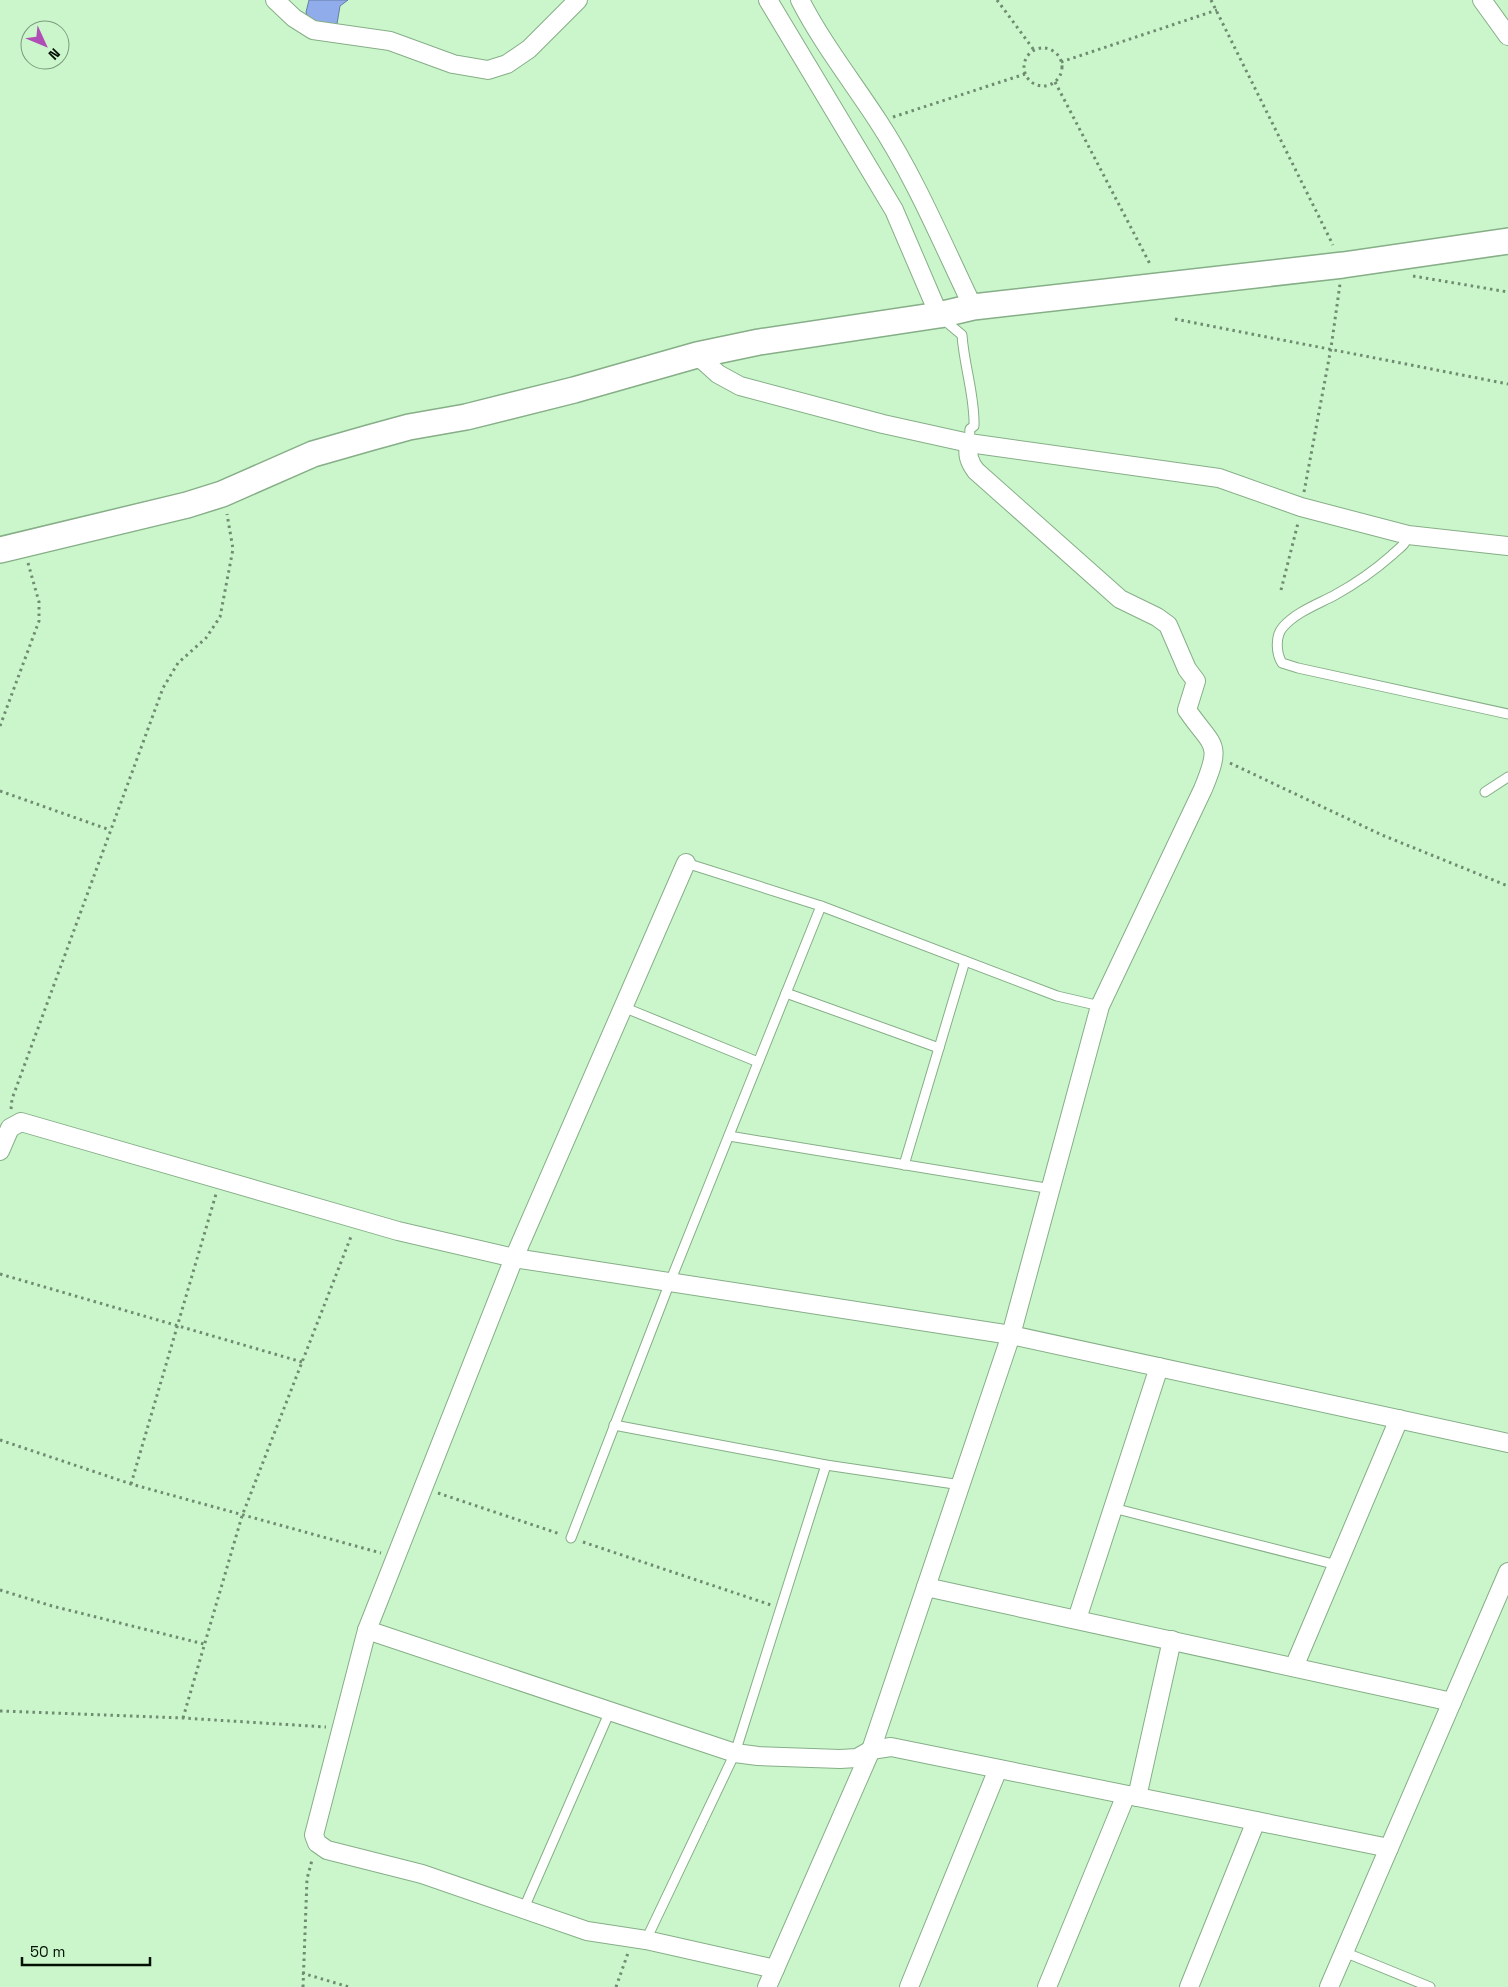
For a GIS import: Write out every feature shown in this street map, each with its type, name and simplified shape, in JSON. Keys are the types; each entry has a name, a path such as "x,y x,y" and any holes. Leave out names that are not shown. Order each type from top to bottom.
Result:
{"street":[{"path":"275,0 294,18 313,30 390,40 453,64 488,70 507,64 529,49 578,0"},
{"path":"768,0 894,210 939,315"},
{"path":"800,0 838,65 878,122 925,206 973,307"},
{"path":"1482,0 1508,36"},
{"path":"11,547 187,506 222,494 332,448 409,427 466,417 574,390 697,355 759,342 939,315 973,307 1343,265 1508,241"},
{"path":"697,355 728,381 753,390 969,443 1219,478 1301,507 1408,535 1508,546"},
{"path":"767,1987 871,1750 961,1485 1011,1335 1100,1006 1203,789 1215,756 1212,742 1187,710 1196,682 1187,668 1168,625 1157,617 1120,600 976,471 970,463 968,454 969,443"},
{"path":"686,863 514,1258 367,1630 314,1835 322,1847 333,1852 422,1874 587,1931 640,1940 774,1970"},
{"path":"0,1151 10,1128 21,1122 357,1220 514,1258 1011,1335 1508,1443"},
{"path":"1077,1619 1159,1367"},
{"path":"1294,1668 1399,1420"},
{"path":"1329,1987 1508,1572"},
{"path":"926,1587 1452,1702"},
{"path":"367,1630 734,1753 758,1756 840,1759 857,1758 871,1750 891,1747 1389,1848"},
{"path":"1047,1987 1131,1796 1172,1640"},
{"path":"910,1987 998,1768"},
{"path":"1189,1987 1256,1821"}],"lane":[{"path":"939,315 962,335 964,362 974,413 974,426 970,429 969,443"},
{"path":"1408,535 1407,542 1384,562 1338,593 1294,617 1281,628 1277,642 1278,656 1282,663 1298,668 1508,714"},
{"path":"1486,792 1508,777"},
{"path":"686,863 821,906 1058,996 1100,1006"},
{"path":"570,1538 670,1282 821,906"},
{"path":"904,1164 965,961"},
{"path":"786,993 939,1048"},
{"path":"623,1007 758,1062"},
{"path":"729,1136 1052,1189"},
{"path":"614,1425 826,1464 961,1485"},
{"path":"640,1940 734,1753 782,1609 826,1464"},
{"path":"1113,1508 1337,1565"},
{"path":"524,1908 610,1711"},
{"path":"1344,1952 1430,1987"}],"path":[{"path":"997,0 1034,50"},
{"path":"1211,0 1218,10 1343,265 1331,348 1301,507 1281,590"},
{"path":"1061,62 1218,10"},
{"path":"1051,49 1059,56 1061,73 1054,82 1038,85 1032,83 1025,74 1024,62 1034,50 1051,49"},
{"path":"878,122 1025,74"},
{"path":"1054,82 1162,286"},
{"path":"1411,276 1508,292"},
{"path":"1175,319 1508,384"},
{"path":"16,1124 11,1110 12,1099 110,830 169,675 178,663 206,638 220,616 233,548 222,494"},
{"path":"0,726 39,622 39,602 11,547"},
{"path":"1215,756 1382,836 1508,886"},
{"path":"0,792 110,830"},
{"path":"131,1484 220,1180"},
{"path":"183,1718 242,1516 357,1220"},
{"path":"0,1274 302,1362"},
{"path":"0,1440 131,1484 396,1557"},
{"path":"423,1488 782,1609"},
{"path":"0,1590 52,1606 204,1644"},
{"path":"0,1711 183,1718 343,1728"},
{"path":"303,1987 302,1972 308,1879 312,1860 322,1847"},
{"path":"616,1987 640,1940"},
{"path":"302,1972 349,1987"}],"water":[{"path":"309,0 348,0 340,6 337,24 333,28 308,19 306,12"}]}
